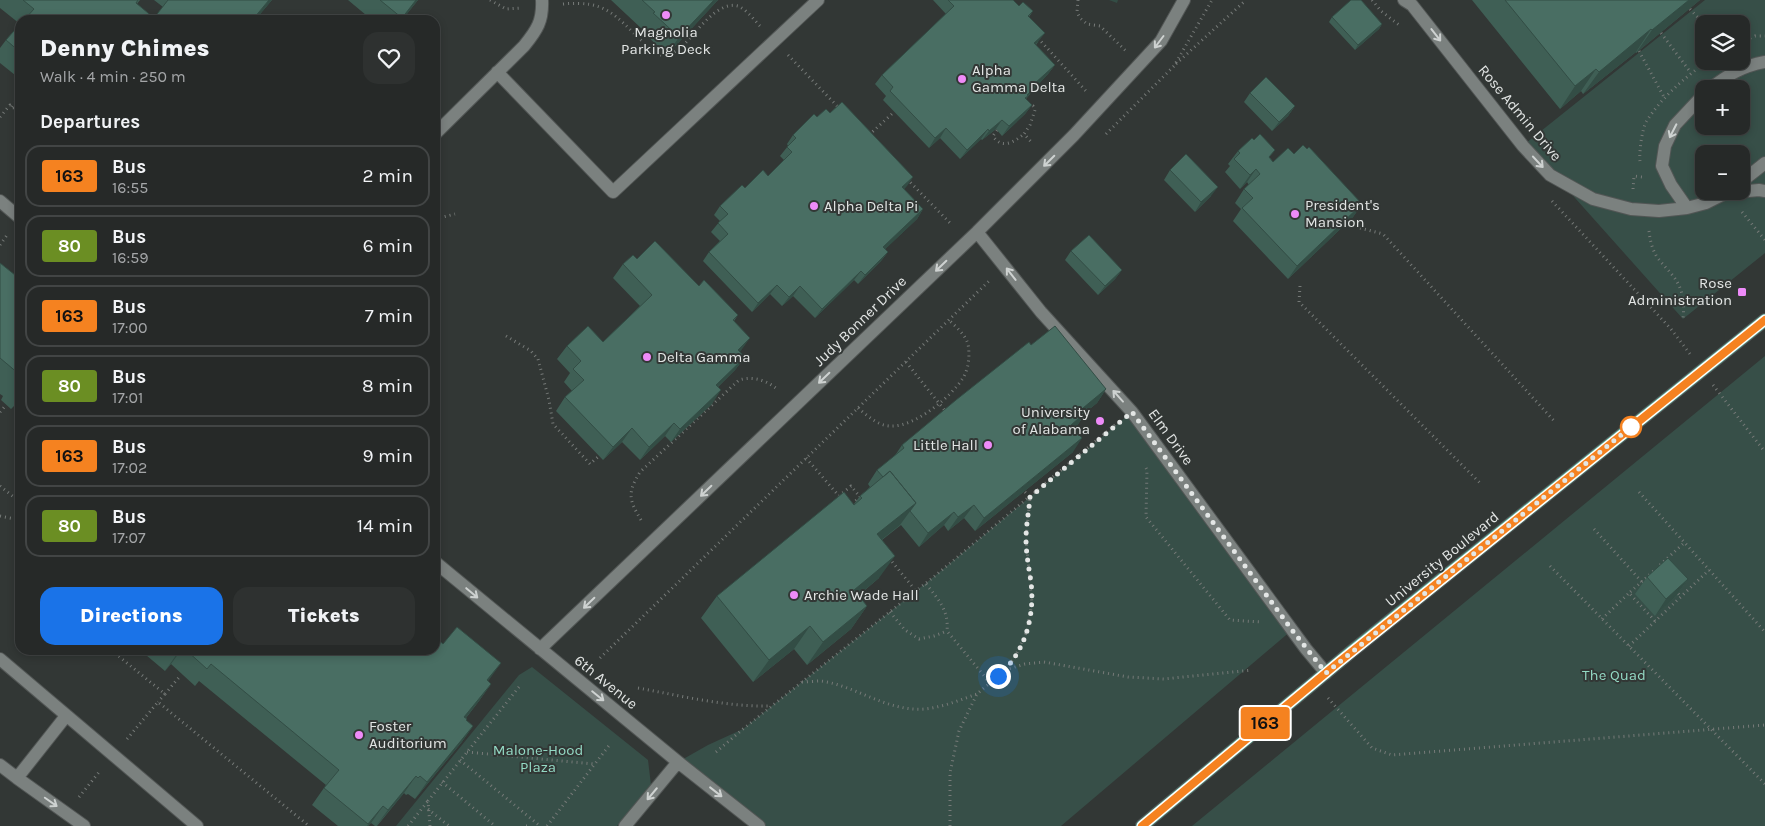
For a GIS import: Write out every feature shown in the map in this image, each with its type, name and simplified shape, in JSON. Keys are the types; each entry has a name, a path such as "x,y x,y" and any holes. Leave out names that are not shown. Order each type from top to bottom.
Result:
{"main road":[{"name":"University Boulevard","path":"1142,826 1314,682 1765,320"}],"street":[{"path":"440,129 537,31 541,20 542,0"},
{"path":"497,72 613,192 818,0"},
{"name":"Judy Bonner Drive","path":"540,649 977,232 1074,135 1161,41 1184,0"},
{"name":"Rose Admin Drive","path":"1410,2 1523,146 1550,175 1593,200 1631,209 1659,211 1687,208 1712,200"},
{"path":"1721,80 1748,65 1765,62"},
{"path":"1687,208 1670,185 1662,166 1665,146 1675,125 1695,104"},
{"path":"1750,174 1765,162"},
{"name":"Rose Admin Drive","path":"1750,191 1765,191"},
{"path":"0,201 15,214"},
{"name":"Elm Drive","path":"977,232 1041,312 1132,412 1292,630 1326,673"},
{"name":"6th Avenue","path":"440,566 678,762 759,826"},
{"path":"0,659 197,826"},
{"path":"17,778 66,716"},
{"path":"625,826 678,762"},
{"path":"0,765 84,826"}],"path":[{"path":"1078,0 1077,12 1080,18 1087,24 1100,26 1127,52"},
{"path":"1174,66 1246,0"},
{"path":"1690,9 1696,15"},
{"path":"1661,33 1691,73"},
{"path":"1750,38 1765,36"},
{"path":"1036,37 1087,91"},
{"path":"1639,51 1664,99"},
{"path":"0,117 10,105 12,106 15,102"},
{"path":"997,130 993,136 996,141 1002,144 1016,141 1024,134 1030,125 1035,110 1033,106 1027,103 1024,104"},
{"path":"867,137 894,112"},
{"path":"1024,134 1033,144"},
{"path":"440,218 455,214"},
{"path":"1648,226 1651,245 1680,288 1684,303 1683,319"},
{"path":"1360,228 1383,234 1556,423"},
{"path":"0,245 7,236"},
{"path":"984,275 994,286"},
{"path":"600,658 989,281"},
{"path":"1300,286 1299,302 1481,484"},
{"path":"858,408 879,424 891,426 905,424 922,416 938,403 963,377 968,365 968,342 949,320"},
{"path":"1671,329 1765,452"},
{"path":"506,336 531,351 538,359 553,424 590,464 599,456"},
{"path":"906,362 947,414"},
{"path":"641,520 630,496 633,483 640,472 739,380 747,378 758,379 768,382 777,389"},
{"path":"0,412 6,405"},
{"path":"716,752 926,583 1132,412"},
{"path":"1108,418 1119,433"},
{"path":"806,458 843,502"},
{"path":"1142,463 1148,470 1146,517 1230,620 1260,622 1267,626"},
{"path":"0,486 15,498"},
{"path":"839,496 851,486 860,497 848,508"},
{"path":"801,682 820,681 842,686 892,705 914,708 936,707 977,694 990,683 1005,670 1015,657 1027,631 1030,618 1032,602 1031,582 1026,539 1030,497 1024,490"},
{"path":"1639,492 1765,632"},
{"path":"0,516 15,519"},
{"path":"1594,529 1642,582"},
{"path":"1602,619 1684,542"},
{"path":"889,557 916,591"},
{"path":"1550,566 1765,784"},
{"path":"1656,569 1662,576"},
{"path":"1629,646 1709,570"},
{"path":"926,583 943,605 947,617 947,631 990,683"},
{"path":"1674,590 1681,597"},
{"path":"1629,593 1655,621"},
{"path":"890,612 905,630 919,639 947,631"},
{"path":"117,655 164,694"},
{"path":"1005,670 1026,664 1044,662 1064,664 1128,677 1164,678 1252,670"},
{"path":"66,813 182,674"},
{"path":"1314,682 1372,748 1392,755 1765,725"},
{"path":"408,826 519,687"},
{"path":"638,688 730,704 772,706"},
{"path":"950,826 950,773 954,750 959,731 977,694"},
{"path":"158,702 309,826"},
{"path":"547,826 611,743"},
{"path":"467,752 594,764"},
{"path":"460,760 540,826"},
{"path":"442,782 495,826"},
{"path":"428,801 430,826"},
{"path":"424,806 449,826"}],"green space":[{"path":"1705,0 1765,0 1765,253 1683,319 1526,143"},
{"name":"The Quad","path":"1765,356 1765,826 1192,826"},
{"path":"1132,412 1292,630 1061,826 760,826 678,762 708,745 743,729 936,575"},
{"name":"Malone-Hood Plaza","path":"532,667 648,760 651,785 617,826 396,826 519,675"}],"building":[{"path":"23,0 138,0 136,3 150,15 29,15 34,9"},
{"path":"168,0 269,0 256,15 156,15"},
{"path":"380,0 416,0 404,15 398,15"},
{"path":"642,0 714,0 679,37"},
{"name":"Alpha Gamma Delta","path":"948,0 1013,0 1019,6 1023,2 1033,11 1028,16 1045,33 1034,43 1055,65 1034,84 1036,86 1025,98 1032,105 1009,126 1002,120 989,131 988,129 967,150 946,128 935,138 890,91 893,87 882,75 954,6"},
{"path":"1351,0 1361,0 1382,24 1358,45 1332,17"},
{"path":"1505,0 1689,0 1599,72 1596,69 1575,86"},
{"path":"15,30 15,48 6,40"},
{"path":"1266,77 1295,106 1279,122 1250,93"},
{"name":"Alpha Delta Pi","path":"842,102 913,177 902,187 923,209 883,247 888,252 865,275 861,271 822,309 800,286 789,297 777,285 758,303 709,252 728,234 718,223 728,214 720,206 742,185 745,188 763,170 768,176 792,152 787,147 796,138 793,135 814,114 817,117 826,109 830,113"},
{"name":"President's Mansion","path":"1260,134 1275,150 1269,157 1273,162 1288,148 1294,154 1303,145 1307,149 1309,147 1362,204 1297,266 1242,208 1253,198 1244,189 1260,174 1256,169 1250,175 1234,159 1240,153 1238,151 1252,138 1254,140"},
{"path":"1186,154 1218,187 1201,202 1170,170"},
{"path":"1089,235 1122,270 1105,286 1071,251"},
{"name":"Delta Gamma","path":"655,241 699,286 704,280 738,315 733,320 750,338 738,350 745,357 716,385 721,390 680,429 674,423 649,447 632,428 613,447 565,397 584,380 573,369 581,361 567,346 588,326 603,342 652,295 623,264 633,255 637,259"},
{"path":"0,263 15,275 15,371 0,358"},
{"name":"Little Hall","path":"1055,326 1106,389 1083,408 1086,412 1071,425 1082,438 984,518 974,505 958,517 954,512 928,533 910,511 916,503 890,471 883,477 877,470 904,448 902,445 956,400 1029,342 1031,345"},
{"name":"Archie Wade Hall","path":"890,471 916,503 877,534 895,556 854,590 867,606 823,642 810,626 769,660 717,596 844,492 854,505 862,498 860,496"},
{"path":"1668,558 1688,579 1666,599 1647,577"},
{"name":"Foster Auditorium","path":"457,627 501,663 487,680 491,684 464,717 473,726 427,782 420,776 418,778 416,776 388,810 383,806 368,824 324,788 339,770 211,664 207,669 192,655 440,655 440,641 443,644"}],"bus line":[{"name":"163","path":"1142,826 1339,662 1765,320"}],"place":[{"name":"Magnolia Parking Deck","path":"666,15"},
{"name":"Alpha Gamma Delta","path":"962,79"},
{"name":"Alpha Delta Pi","path":"814,206"},
{"name":"President's Mansion","path":"1295,214"},
{"name":"Rose Administration","path":"1742,292"},
{"name":"Delta Gamma","path":"647,357"},
{"name":"University of Alabama","path":"1100,421"},
{"name":"Little Hall","path":"988,445"},
{"name":"Archie Wade Hall","path":"794,595"},
{"name":"Foster Auditorium","path":"359,735"}],"route":[{"path":"998,676 1015,657 1027,631 1032,602 1026,539 1030,497 1132,412 1306,649 1326,673 1631,427"}]}
